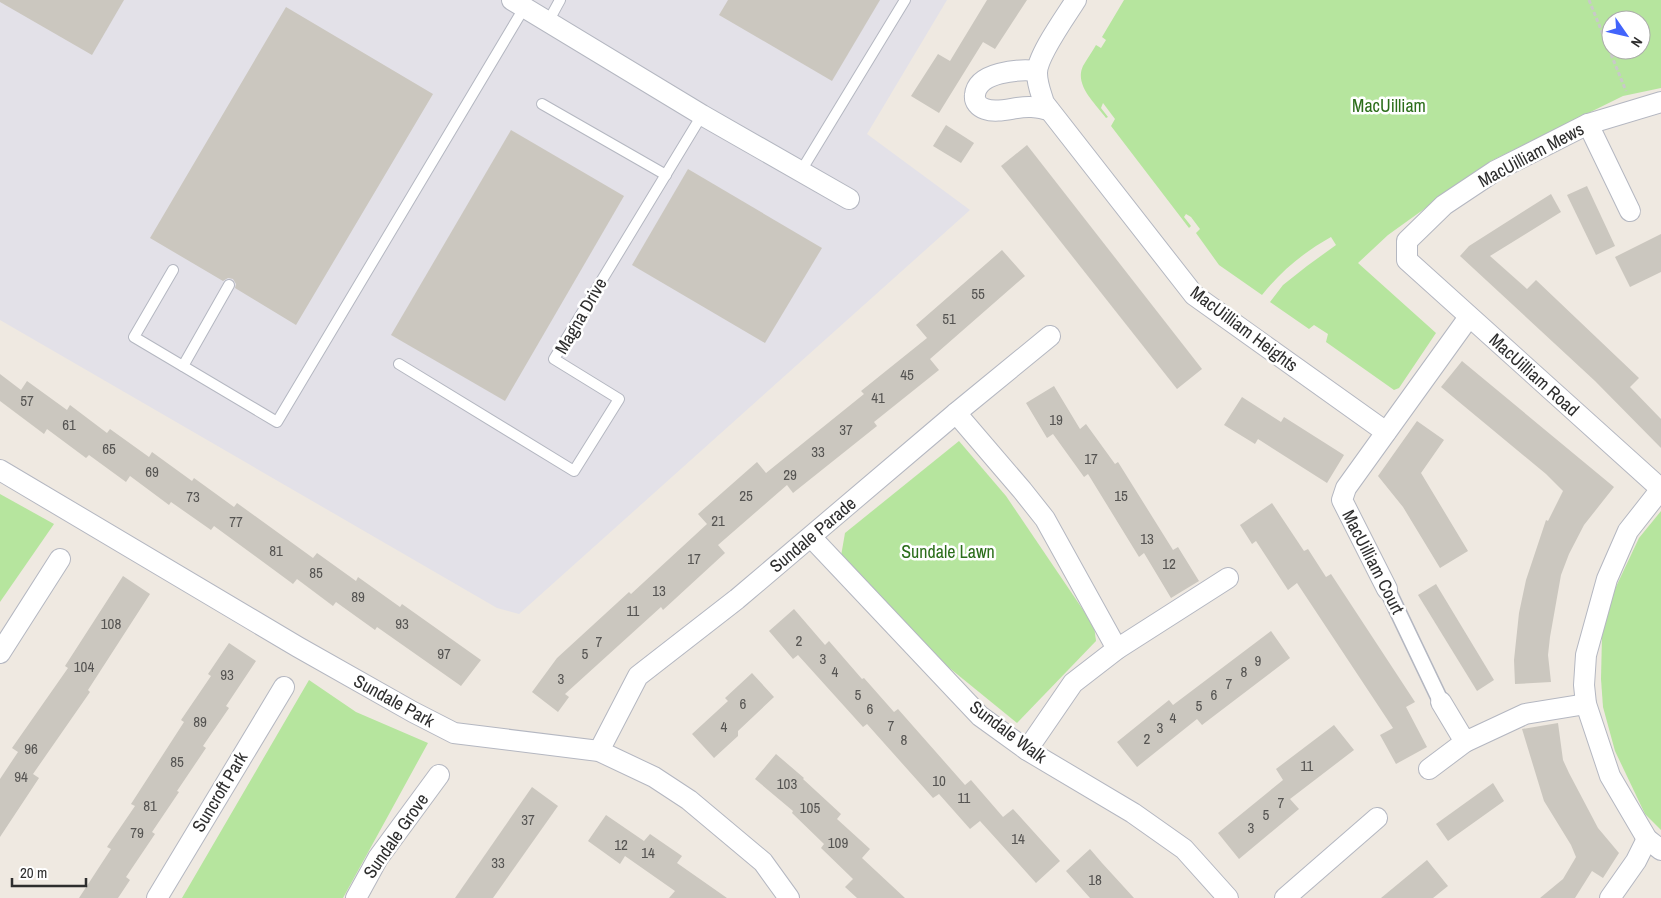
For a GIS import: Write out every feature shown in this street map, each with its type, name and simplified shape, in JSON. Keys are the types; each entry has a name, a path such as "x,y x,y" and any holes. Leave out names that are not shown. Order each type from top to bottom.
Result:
{"street":[{"path":"1050,110 1032,106 993,111 984,109 974,99 976,86 985,79 1017,71 1037,71 1040,59 1076,0"},
{"path":"518,4 702,115 849,199"},
{"name":"MacUilliam Heights","path":"1037,71 1039,88 1044,103 1194,295 1386,432"},
{"name":"MacUilliam Mews","path":"1407,260 1407,241 1444,205 1495,171 1588,124 1661,102"},
{"path":"1588,124 1630,211"},
{"name":"MacUilliam Road","path":"1407,260 1661,489"},
{"name":"MacUilliam Court","path":"1465,742 1441,702 1342,500 1346,488 1469,316"},
{"name":"Sundale Parade","path":"599,751 638,676 737,599 1050,336"},
{"path":"956,414 1045,519 1117,649"},
{"name":"Sundale Park","path":"0,470 298,647 454,733 599,751 654,777 689,800 762,862 789,898"},
{"path":"1610,898 1636,861 1654,844 1610,776 1586,704 1584,685 1586,655 1607,580 1628,531 1661,489"},
{"name":"Sundale Walk","path":"811,537 980,716 1027,750 1133,813 1184,849 1228,898"},
{"path":"0,653 60,559"},
{"path":"1027,750 1073,683 1117,649 1228,578"},
{"name":"Suncroft Park","path":"156,898 284,687"},
{"path":"1429,769 1465,742 1525,714 1586,704"},
{"name":"Sundale Grove","path":"356,898 378,858 439,775"},
{"path":"1285,898 1377,818"}],"lane":[{"path":"548,22 560,0"},
{"path":"801,171 905,0"},
{"path":"173,270 134,337 277,422 518,4"},
{"path":"542,104 666,174"},
{"name":"Magna Drive","path":"399,364 574,471 619,399 554,359 702,115"},
{"path":"183,366 229,285"}],"path":[{"path":"1589,0 1633,110"}],"shaded area":[{"path":"0,0 947,0 867,134 970,210 519,614 497,608 0,320"}],"green space":[{"name":"MacUilliam","path":"1124,0 1661,0 1661,88 1623,96 1491,161 1388,235 1358,263 1436,333 1399,388 1394,390 1326,342 1328,334 1314,325 1309,329 1270,302 1283,285 1336,245 1331,237 1294,263 1262,295 1219,265 1196,233 1200,229 1191,217 1186,214 1184,217 1191,226 1189,228 1111,126 1115,119 1103,103 1101,108 1108,117 1106,118 1083,87 1081,73 1083,66 1096,45 1101,48 1106,40 1102,37"},
{"name":"Sundale Lawn","path":"959,441 1006,496 1094,626 1096,641 1017,723 947,666 841,556 845,533"},
{"path":"0,494 54,524 0,602"},
{"path":"1661,511 1661,830 1645,814 1615,751 1603,707 1601,679 1602,636 1614,591 1639,538"},
{"path":"309,680 356,712 428,743 343,898 182,898"}],"building":[{"path":"0,0 124,0 92,55 0,2"},
{"path":"728,0 880,0 832,81 719,15"},
{"path":"987,0 1027,0 995,49 983,42 939,113 911,96 938,54 950,61"},
{"path":"286,7 433,94 296,325 235,288 236,284 233,279 228,278 223,281 150,238"},
{"path":"946,125 974,143 961,163 933,146"},
{"path":"511,130 624,196 505,401 391,335"},
{"path":"1027,145 1202,369 1177,389 1001,166"},
{"path":"688,169 822,248 765,343 632,265"},
{"path":"1587,186 1615,246 1596,255 1567,195"},
{"path":"1551,194 1561,212 1490,256 1527,289 1536,280 1639,378 1630,387 1661,419 1661,448 1595,381 1460,256 1469,246"},
{"path":"1661,234 1661,272 1630,287 1615,257"},
{"path":"1002,250 1025,276 930,359 939,370 874,422 877,426 793,493 787,485 718,545 725,553 663,610 661,607 565,694 569,697 558,712 532,692 557,658 629,592 631,594 707,524 698,514 757,462 766,473 864,394 861,391 927,338 916,325"},
{"path":"1462,361 1614,487 1584,525 1569,554 1561,575 1548,655 1551,682 1515,684 1514,660 1519,613 1526,580 1546,520 1548,521 1563,491 1546,474 1441,387"},
{"path":"0,374 21,390 27,381 67,410 70,405 107,433 110,429 149,457 152,452 192,481 194,478 234,507 237,503 313,558 317,553 356,581 358,577 400,607 402,604 481,660 461,686 377,627 375,630 336,602 333,606 297,579 293,584 214,526 211,530 171,502 169,505 130,476 126,482 89,455 86,458 47,429 44,434 0,401"},
{"path":"1054,386 1080,429 1086,424 1115,464 1118,462 1173,550 1178,547 1199,581 1171,598 1144,553 1139,557 1088,474 1084,477 1053,434 1047,438 1026,403"},
{"path":"1242,397 1281,422 1284,417 1344,455 1327,483 1258,439 1255,444 1224,425"},
{"path":"1417,421 1444,440 1421,473 1468,551 1440,568 1403,507 1378,476"},
{"path":"1272,503 1304,551 1308,549 1326,577 1331,574 1415,702 1406,707 1427,747 1396,764 1380,735 1393,728 1297,583 1288,590 1256,541 1252,544 1240,525"},
{"path":"123,576 150,594 88,690 90,692 33,774 39,778 0,837 0,779 18,752 12,748 68,668 65,666"},
{"path":"1436,584 1494,680 1477,691 1418,595"},
{"path":"794,609 825,645 829,641 894,712 898,709 965,785 971,780 1003,817 1013,809 1060,861 1036,883 980,821 970,829 939,794 933,798 867,724 863,727 798,655 793,659 769,631"},
{"path":"1271,631 1290,658 1202,725 1197,719 1137,767 1117,742 1169,700 1173,705"},
{"path":"229,643 256,661 226,706 229,708 203,746 206,748 152,832 155,834 126,877 130,880 118,898 79,898 111,849 107,847 135,806 131,804 184,722 181,720 211,676 208,674"},
{"path":"752,673 774,697 738,731 738,736 714,758 692,734 728,701 725,698"},
{"path":"1558,723 1563,760 1569,773 1598,828 1619,853 1603,878 1592,871 1575,898 1540,898 1563,879 1576,857 1571,845 1544,801 1522,729"},
{"path":"1334,725 1354,750 1290,799 1299,809 1239,859 1218,833 1283,780 1276,769"},
{"path":"776,754 841,814 837,819 870,849 862,858 905,898 857,898 845,887 853,879 821,848 824,844 792,813 793,811 755,779"},
{"path":"1493,783 1504,801 1448,841 1436,824"},
{"path":"532,787 558,806 493,898 455,898"},
{"path":"606,815 644,841 650,834 682,856 677,863 727,898 669,898 675,891 625,856 620,864 588,841"},
{"path":"1090,849 1134,898 1090,898 1066,871"},
{"path":"1427,860 1448,886 1433,898 1381,898"}]}
